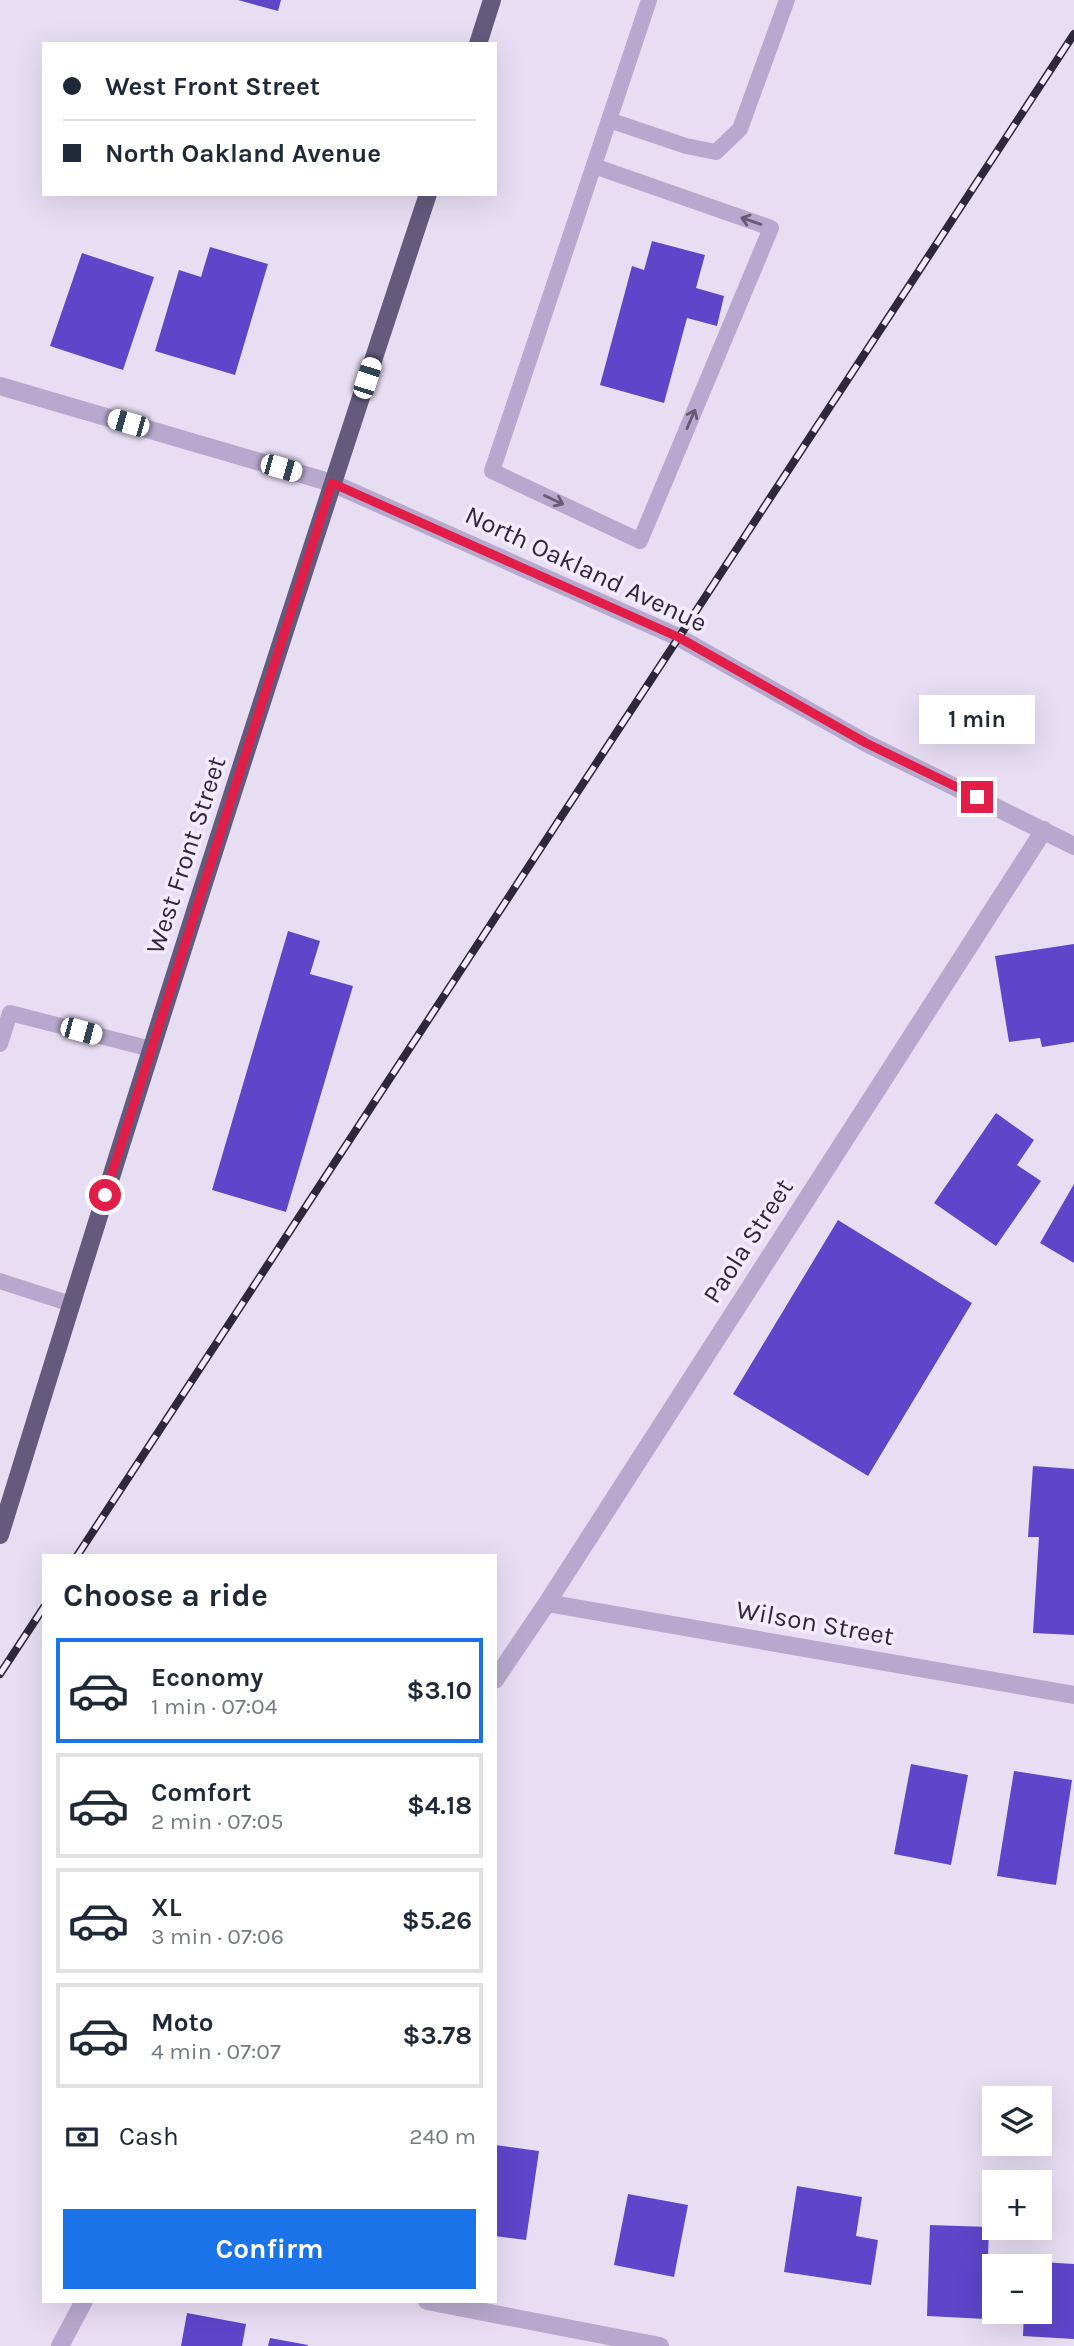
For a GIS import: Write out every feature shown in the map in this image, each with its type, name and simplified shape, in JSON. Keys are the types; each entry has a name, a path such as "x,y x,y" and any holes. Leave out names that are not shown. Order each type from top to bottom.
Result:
{"main road":[{"path":"479,42 492,0"},
{"name":"West Front Street","path":"0,1535 151,1049 332,483 427,196"}],"street":[{"name":"North Oakland Avenue","path":"0,386 332,483 678,637 866,743 1074,846"},
{"name":"Paola Street","path":"497,1677 1044,830"},
{"name":"Wilson Street","path":"547,1603 1074,1695"},
{"path":"60,2346 83,2303"},
{"path":"437,2303 660,2346"}],"lane":[{"path":"594,166 771,228 640,541 492,471 649,0"},
{"path":"609,120 686,146 716,152 740,129 787,0"},
{"path":"0,1044 10,1013 151,1049"},
{"path":"0,1281 71,1304"}],"building":[{"path":"238,0 281,0 278,11"},
{"path":"652,241 705,255 696,288 724,296 717,326 687,318 664,403 600,385 632,266 644,270"},
{"path":"210,247 268,264 235,375 155,351 179,270 201,277"},
{"path":"82,253 154,277 123,370 50,346"},
{"path":"288,931 320,941 310,974 353,986 286,1212 212,1190"},
{"path":"1074,944 1074,1042 1042,1047 1040,1038 1009,1042 995,956"},
{"path":"996,1113 1034,1140 1017,1165 1041,1181 996,1246 934,1203"},
{"path":"1074,1184 1074,1263 1040,1243"},
{"path":"838,1220 972,1303 868,1476 733,1394"},
{"path":"1033,1466 1074,1469 1074,1635 1033,1633 1039,1537 1028,1537"},
{"path":"911,1764 968,1775 951,1865 894,1854"},
{"path":"1014,1771 1072,1780 1056,1885 997,1876"},
{"path":"497,2145 539,2151 526,2240 497,2236"},
{"path":"797,2186 862,2197 856,2236 878,2240 871,2285 784,2272"},
{"path":"628,2194 688,2205 674,2277 614,2265"},
{"path":"930,2225 982,2227 982,2240 989,2240 988,2254 982,2254 982,2319 927,2316"},
{"path":"1052,2263 1074,2264 1074,2339 1023,2336 1024,2324 1052,2324"},
{"path":"187,2313 246,2324 242,2346 181,2346"},
{"path":"270,2338 308,2345 308,2346 268,2346"}],"railway":[{"path":"78,1554 1074,34"},
{"path":"0,1674 42,1610"}],"route":[{"path":"105,1195 332,483 678,637 866,743 977,797"}]}
